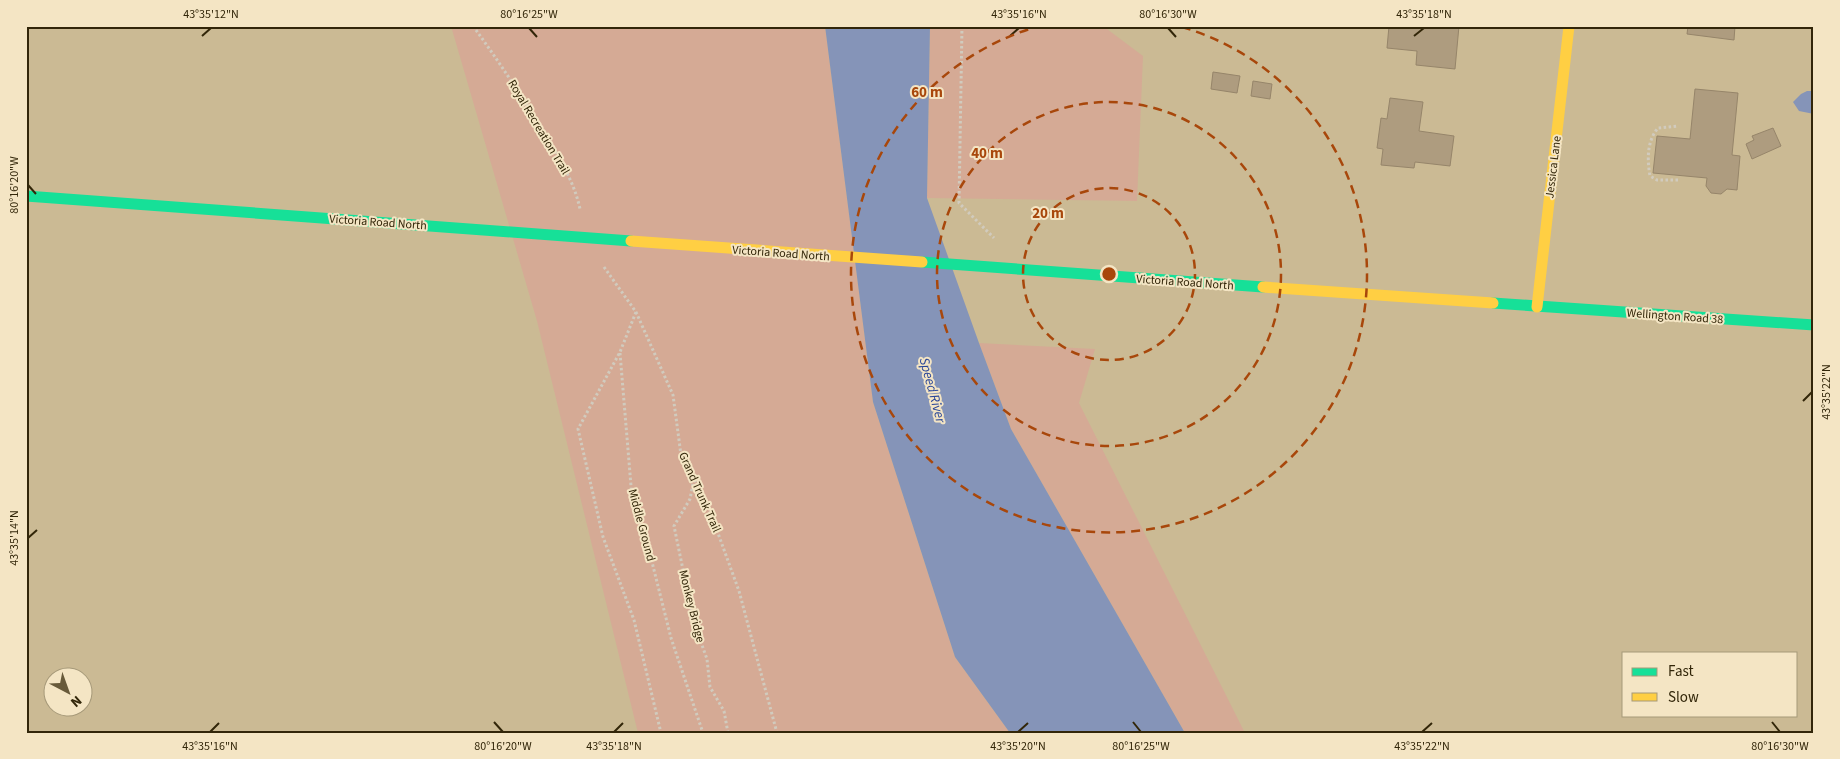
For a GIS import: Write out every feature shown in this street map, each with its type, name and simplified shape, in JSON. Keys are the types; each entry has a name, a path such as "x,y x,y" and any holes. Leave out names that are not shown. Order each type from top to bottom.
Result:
{"main road":[{"name":"Jessica Lane","path":"1537,307 1569,26"},
{"name":"Victoria Road North","path":"26,196 585,237 769,253 1537,307"},
{"name":"Wellington Road 38","path":"1537,307 1814,325"}],"path":[{"name":"Royal Recreation Trail","path":"474,26 508,74 576,190 585,237"},
{"path":"962,26 959,203 1002,246 1003,268"},
{"path":"1678,126 1658,128 1650,137 1648,163 1650,176 1657,180 1678,180"},
{"name":"Grand Trunk Trail","path":"585,237 636,312 673,394 681,455 707,503 739,591 777,733"},
{"name":"Middle Ground","path":"636,312 620,352 632,498 652,562 671,638 703,733"},
{"path":"620,352 578,429 603,537 634,620 661,733"},
{"name":"Monkey Bridge","path":"694,479 690,499 674,526 694,623 707,660 710,687 724,711 728,733"}],"shaded area":[{"path":"451,26 825,26 873,402 955,657 1010,733 638,733 537,321"},
{"path":"930,26 1108,26 1107,29 1143,56 1137,201 927,198"},
{"path":"979,343 1095,349 1079,403 1245,733 1185,733 1011,429"}],"water":[{"name":"Speed River","path":"825,26 930,26 927,198 979,343 1011,429 1185,733 1010,733 955,657 873,402"},
{"path":"1807,91 1814,91 1814,114 1799,111 1793,102"}],"building":[{"path":"1389,26 1459,26 1455,69 1416,65 1417,51 1387,48"},
{"path":"1688,26 1735,26 1734,40 1687,34"},
{"path":"1213,72 1240,76 1237,93 1211,89"},
{"path":"1253,81 1272,84 1270,99 1251,96"},
{"path":"1695,89 1738,93 1732,155 1740,156 1737,190 1727,189 1721,194 1711,193 1706,186 1707,178 1653,173 1657,136 1690,139"},
{"path":"1390,98 1423,102 1419,131 1454,136 1450,166 1415,162 1414,168 1381,165 1383,149 1377,148 1381,118 1387,119"},
{"path":"1773,128 1781,146 1752,159 1746,144 1754,140 1752,136"}],"traffic: fast":[{"path":"26,196 631,241"},
{"path":"922,262 1263,287"},
{"path":"1493,303 1814,325"}],"traffic: slow":[{"path":"1537,307 1569,26"},
{"path":"631,241 922,262"},
{"path":"1263,287 1493,303"}]}
